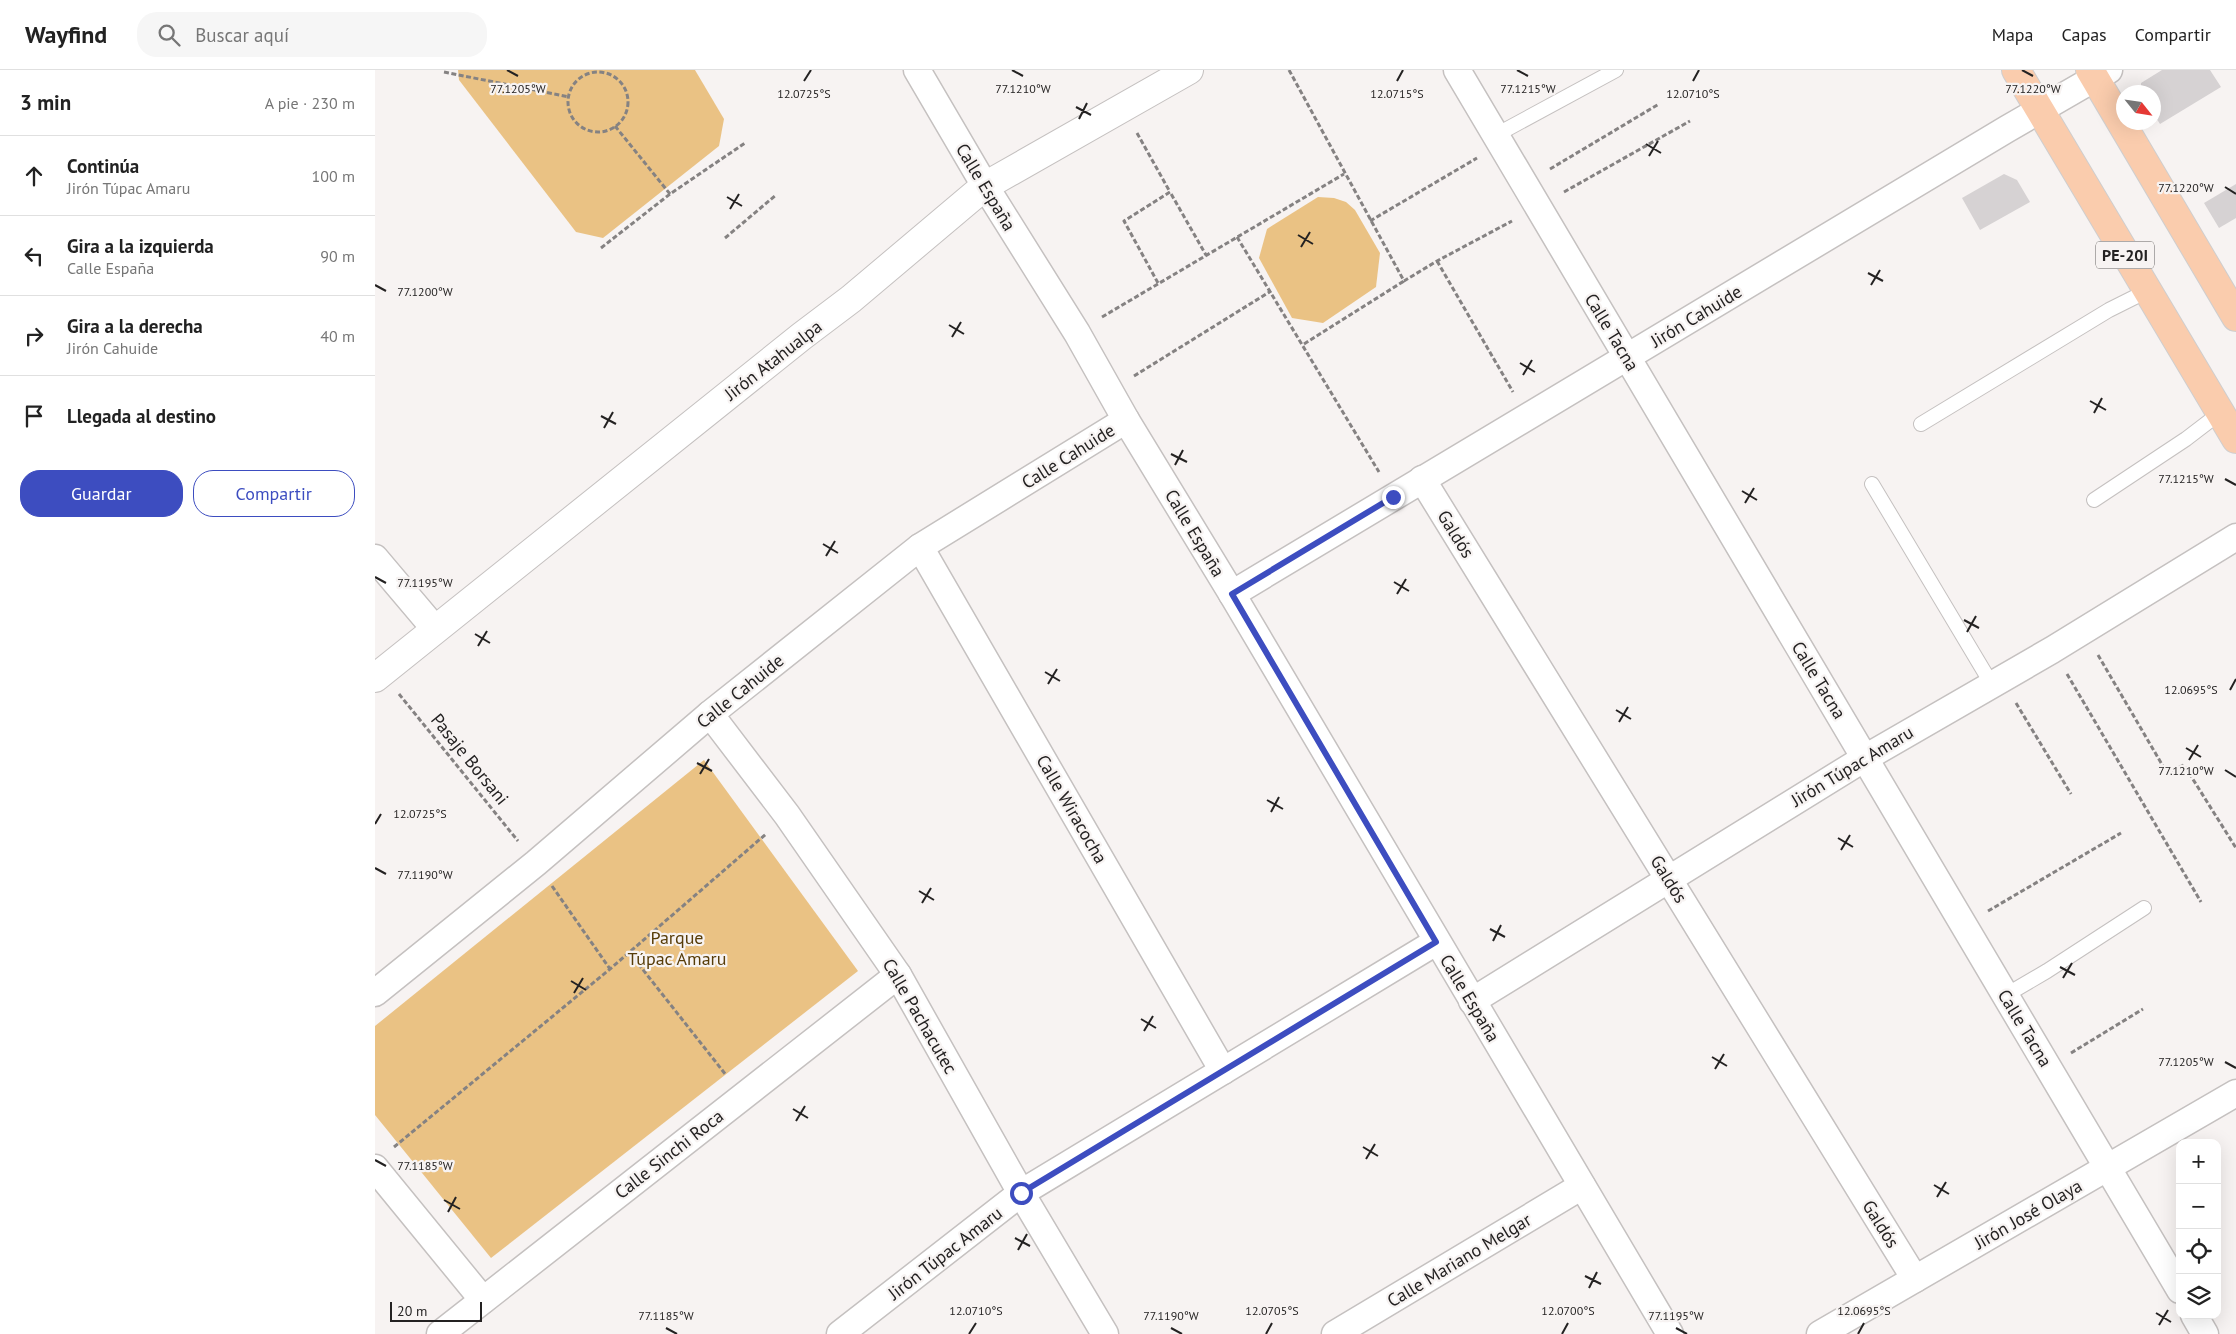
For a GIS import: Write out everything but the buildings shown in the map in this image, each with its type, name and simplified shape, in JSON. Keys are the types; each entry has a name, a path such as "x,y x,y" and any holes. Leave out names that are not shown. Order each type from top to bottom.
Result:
{"main road":[{"name":"PE-20I","path":"2016,70 2236,440"},
{"path":"2098,73 2236,317"}],"street":[{"name":"Calle España","path":"917,70 985,186 1077,333 1126,420 1232,594 1436,942 1670,1334"},
{"name":"Jirón Atahualpa","path":"378,675 794,342 851,299 985,186 1189,70"},
{"name":"Calle Tacna","path":"1457,70 2176,1283"},
{"name":"Jirón Cahuide","path":"1232,594 2098,73"},
{"name":"Calle Cahuide","path":"375,993 536,863 710,714 920,547 1126,420"},
{"name":"Galdós","path":"1423,480 1915,1279"},
{"name":"Jirón Túpac Amaru","path":"1472,1001 1668,878 1865,758 1996,680 2084,631 2236,537"},
{"name":"Calle Wiracocha","path":"920,547 1223,1071"},
{"path":"375,558 435,629"},
{"name":"Calle Pachacutec","path":"710,714 787,815 898,975 1021,1193 1105,1334"},
{"name":"Jirón Túpac Amaru","path":"840,1334 1021,1193 1436,942"},
{"name":"Calle Sinchi Roca","path":"440,1334 898,975"},
{"name":"Jirón José Olaya","path":"1820,1334 2236,1093"},
{"path":"383,1159 483,1300"},
{"name":"Calle Mariano Melgar","path":"1335,1334 1582,1186"},
{"path":"2196,1319 2205,1334"}],"lane":[{"path":"1498,139 1616,70"},
{"path":"1921,424 2109,310 2147,292"},
{"path":"2095,500 2186,439 2220,413"},
{"path":"1873,484 1996,680"},
{"path":"2006,995 2047,971 2144,908"}],"path":[{"path":"1289,70 1404,281"},
{"path":"602,71 611,75 625,88 628,108 624,117 615,126 601,132 591,131 575,121 570,112 569,97 575,84 582,77 602,71"},
{"path":"444,72 569,97"},
{"path":"1525,184 1659,104"},
{"path":"1123,108 1206,255"},
{"path":"1304,344 1437,261 1690,121"},
{"path":"615,126 670,194"},
{"path":"1370,221 1498,139"},
{"path":"601,248 670,194 745,143"},
{"path":"1077,333 1158,283 1344,174"},
{"path":"1158,283 1124,221 1170,192"},
{"path":"725,238 776,195"},
{"path":"1237,237 1304,344 1393,497"},
{"path":"1437,261 1527,416"},
{"path":"1110,390 1271,291"},
{"path":"2084,631 2167,773 2184,765 2236,848"},
{"path":"2052,650 2201,902"},
{"name":"Pasaje Borsani","path":"378,675 536,863 610,969"},
{"path":"1996,680 2071,794"},
{"path":"383,1159 610,969 787,815"},
{"path":"1964,925 2121,833"},
{"path":"629,952 743,1096"},
{"path":"2048,1067 2143,1009"}],"green space":[{"path":"458,70 695,70 724,119 719,146 603,238 576,232 459,80"},
{"path":"1318,197 1334,198 1346,202 1355,210 1380,253 1376,287 1323,323 1292,318 1259,258 1267,229"},
{"name":"Parque Túpac Amaru","path":"704,760 858,971 491,1258 375,1115 375,1026"}],"route":[{"path":"1021,1193 1436,942 1232,594 1393,497"}]}
